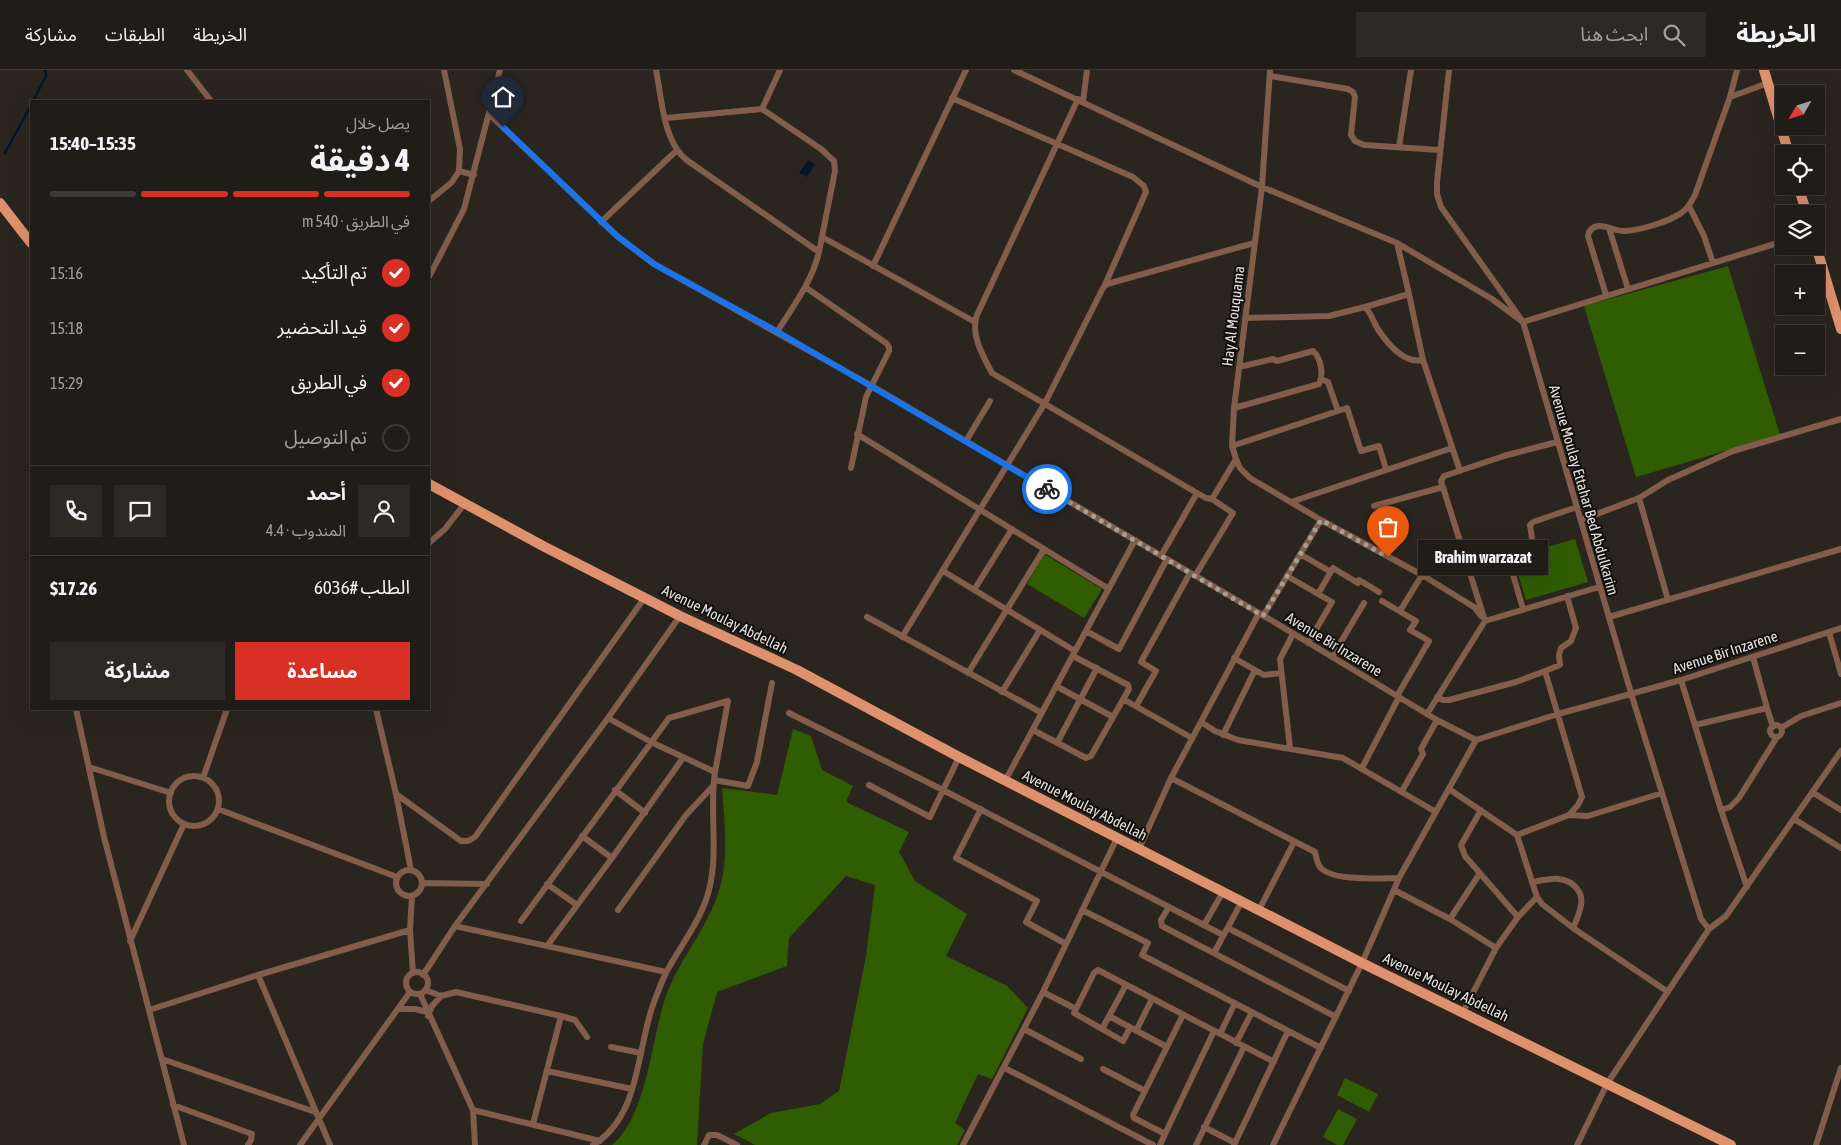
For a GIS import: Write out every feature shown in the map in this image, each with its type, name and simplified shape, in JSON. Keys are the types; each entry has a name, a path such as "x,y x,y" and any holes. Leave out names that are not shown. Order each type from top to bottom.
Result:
{"main road":[{"path":"1764,70 1786,145"},
{"path":"0,203 30,241"},
{"path":"1819,255 1841,329"},
{"name":"Avenue Moulay Abdellah","path":"430,484 466,502 543,546 680,616 797,670 959,758 1362,963 1731,1145"}],"street":[{"path":"187,70 210,100"},
{"path":"430,200 452,182 459,171 461,161 444,70"},
{"path":"430,275 464,208 500,70"},
{"path":"656,70 670,138 676,151 819,252"},
{"path":"762,109 780,70"},
{"path":"873,266 966,70"},
{"path":"1014,70 1262,187 1397,243 1492,299 1523,322 1775,244"},
{"path":"1086,70 1081,100 1057,144 975,322 974,330 992,373 1233,512 1193,574 1141,662 1156,671 1136,706"},
{"path":"1399,148 1411,70"},
{"name":"Avenue Moulay Ettahar Bed Abdulkarim","path":"1449,70 1437,194 1441,207 1523,322 1630,693 1701,919 1710,929"},
{"path":"1606,295 1588,236 1591,229 1597,226 1624,231 1657,224 1681,214 1689,206 1695,195 1730,97 1737,70"},
{"path":"1270,73 1348,89 1353,92 1355,96 1351,135 1356,141 1364,145 1440,150"},
{"name":"Hay Al Mouquama","path":"1270,73 1262,187 1234,408 1232,446 1236,459 1240,468 1250,478 1321,520 1422,575 1474,607 1485,621"},
{"path":"1730,97 1768,83"},
{"path":"902,637 1045,403 1103,288 1146,192 1144,186 1132,177 952,98"},
{"path":"666,118 762,109 821,149 834,161 836,171 816,264 805,287 778,332"},
{"name":"Avenue Bir Inzarene","path":"489,114 601,222 654,264 872,386 1193,574 1437,720 1476,740 1558,714 1681,680 1841,628"},
{"path":"601,222 676,151"},
{"path":"459,171 474,175"},
{"path":"1689,206 1704,236 1713,263"},
{"path":"1609,228 1628,289"},
{"path":"822,238 975,322"},
{"path":"1103,288 1107,284 1254,243"},
{"path":"1397,243 1423,360 1460,471"},
{"path":"805,287 886,343 889,347 889,352 866,397 851,468"},
{"path":"1246,318 1329,316 1409,294"},
{"path":"1365,307 1372,315 1378,329 1396,350 1413,361 1423,360"},
{"path":"1234,408 1319,384 1322,374 1313,351 1277,361 1272,360 1239,367"},
{"path":"1321,379 1328,382 1338,411"},
{"path":"966,441 990,401"},
{"path":"1232,446 1347,408 1361,451 1380,446 1386,469"},
{"path":"1581,520 1639,498 1668,480 1733,451 1841,419"},
{"path":"857,434 1109,589"},
{"path":"1485,621 1440,481 1444,476 1504,456 1557,442"},
{"path":"1291,502 1452,448"},
{"path":"1212,499 1236,459"},
{"path":"1374,506 1443,488"},
{"path":"1086,631 1119,649 1198,493"},
{"path":"1639,498 1668,600"},
{"path":"430,542 445,528 466,502"},
{"path":"1523,609 1509,561 1509,554 1534,542 1530,525 1533,522 1577,507"},
{"path":"1139,849 1172,778 1234,658 1321,520"},
{"path":"974,590 1012,529"},
{"path":"1005,781 1135,540"},
{"path":"968,673 1044,549"},
{"path":"1609,617 1841,549"},
{"path":"1300,554 1331,572"},
{"path":"1400,612 1422,575 1465,563"},
{"path":"1318,594 1333,568 1358,583 1359,580 1380,592"},
{"path":"942,571 1040,630 1074,654 1128,685 1129,689 1091,756 1086,758 1033,730"},
{"path":"1287,576 1332,602 1308,643"},
{"path":"1427,714 1485,621 1599,587"},
{"path":"1437,697 1449,700 1516,682 1560,666 1558,655 1561,648 1571,641 1576,628 1567,596"},
{"path":"396,794 461,841 468,841 475,837 645,597"},
{"path":"1362,768 1429,641 1410,630 1416,621 1382,601"},
{"path":"1332,657 1364,603"},
{"path":"423,974 455,926 608,718 680,616"},
{"path":"866,617 1042,713"},
{"path":"1002,692 1040,630"},
{"path":"1828,632 1841,674"},
{"path":"1290,748 1280,659 1293,634"},
{"path":"1752,657 1772,727 1770,732 1777,737"},
{"path":"1234,658 1264,675 1281,673"},
{"path":"1057,743 1097,668"},
{"path":"1223,735 1255,670"},
{"path":"1545,671 1582,797 1569,815"},
{"path":"1681,680 1747,887"},
{"path":"713,783 748,786 758,762 772,683"},
{"path":"1056,686 1113,717"},
{"path":"1123,699 1192,738"},
{"path":"473,1110 534,1124 596,1143 612,1129 625,1112 653,1004 666,972 699,915 709,891 714,865 713,783 728,701 669,718 521,921"},
{"path":"1781,728 1801,716 1841,703"},
{"path":"1695,725 1767,708"},
{"path":"76,710 104,836 184,1145"},
{"path":"203,778 227,710"},
{"path":"376,710 412,870"},
{"path":"789,713 1224,935"},
{"path":"608,718 651,742 715,772"},
{"path":"1402,791 1423,754 1421,749 1437,720"},
{"path":"1200,722 1223,735 1238,740 1343,758 1436,812"},
{"path":"1772,727 1777,725 1781,728"},
{"path":"1721,810 1730,807 1739,798 1777,737 1781,735 1781,728"},
{"path":"1273,1145 1349,991 1399,878 1476,740"},
{"path":"1577,1145 1607,1084 1710,929 1726,916 1841,751"},
{"path":"547,946 683,758"},
{"path":"869,785 930,817 959,758"},
{"path":"89,767 171,793"},
{"path":"190,777 203,778 215,788 219,798 218,809 213,818 204,824 194,826 184,824 176,818 171,809 171,793 178,782 184,779 190,777"},
{"path":"1172,778 1315,852 1319,866 1326,872 1344,876 1399,878"},
{"path":"618,910 686,815 713,783"},
{"path":"1449,789 1517,835 1537,897 1546,907 1573,928 1668,992"},
{"path":"615,790 645,813"},
{"path":"1812,792 1841,810"},
{"path":"1517,835 1569,815 1588,816 1662,793"},
{"path":"218,809 397,877"},
{"path":"981,810 956,858 1036,901 1026,922 1066,944"},
{"path":"1481,810 1461,845 1465,856 1518,917"},
{"path":"1794,819 1841,848"},
{"path":"130,940 184,824"},
{"path":"582,836 612,858"},
{"path":"963,1145 1005,1068 1117,838"},
{"path":"1259,910 1294,842"},
{"path":"412,870 419,874 422,882 420,891 412,896 404,895 396,886 397,877 403,871 412,870"},
{"path":"1450,919 1480,873"},
{"path":"1533,882 1558,879 1567,880 1577,888 1581,895 1581,906 1573,928"},
{"path":"422,882 486,884"},
{"path":"547,884 578,905"},
{"path":"1394,890 1450,919 1496,948"},
{"path":"1204,925 1223,892"},
{"path":"410,992 406,987 406,980 413,973 410,930 412,896"},
{"path":"1463,1012 1496,948 1518,917 1537,897"},
{"path":"1214,953 1242,902"},
{"path":"1169,907 1161,920 1162,926 1336,1017"},
{"path":"1082,910 1148,943 1142,955 1321,1048"},
{"path":"455,926 666,972"},
{"path":"1228,928 1349,991"},
{"path":"149,1010 258,975 410,930"},
{"path":"1152,998 1133,1030 1123,1041 1074,1013 1097,970 1126,984 1274,1062"},
{"path":"413,973 423,974"},
{"path":"423,974 428,984 423,992 428,1014 473,1110 475,1145"},
{"path":"258,975 330,1145"},
{"path":"1102,1029 1126,984"},
{"path":"410,992 423,992 441,996 456,992 561,1016 575,1020 587,1037"},
{"path":"300,1145 410,992"},
{"path":"1043,992 1076,1009"},
{"path":"428,1014 441,996"},
{"path":"1160,1145 1217,1032 1235,1003"},
{"path":"398,1009 415,1009 428,1014"},
{"path":"1236,1043 1252,1012"},
{"path":"1165,1134 1133,1117 1183,1014"},
{"path":"534,1124 561,1016"},
{"path":"1109,1016 1167,1047"},
{"path":"1024,1029 1082,1059"},
{"path":"1204,1127 1234,1144 1288,1031"},
{"path":"611,1047 641,1054"},
{"path":"1196,1145 1244,1047"},
{"path":"162,1059 315,1112"},
{"path":"1005,1068 1151,1145"},
{"path":"1816,1145 1841,1068"},
{"path":"1103,1069 1145,1091"},
{"path":"547,1071 632,1090"},
{"path":"173,1105 252,1134 248,1145"},
{"path":"704,1145 709,1135 717,1135 737,1145"}],"green space":[{"path":"1728,266 1780,435 1636,477 1584,306"},
{"path":"1575,539 1588,582 1526,600 1513,557"},
{"path":"1044,554 1102,589 1084,618 1027,584"},
{"path":"793,729 811,736 822,770 853,786 846,802 909,832 899,852 915,881 967,914 946,956 1007,986 1028,1008 992,1079 978,1074 955,1123 965,1130 957,1145 755,1145 734,1134 771,1113 820,1104 839,1091 866,956 875,885 846,876 789,938 787,966 717,992 703,1044 697,1145 612,1145 624,1132 633,1116 640,1097 660,1016 671,984 704,926 718,895 725,857 722,788 777,795"},
{"path":"1345,1078 1378,1094 1369,1112 1337,1095"},
{"path":"1338,1109 1357,1119 1343,1145 1337,1145 1323,1137"}],"water":[{"path":"808,160 815,164 807,177 799,173"}],"waterway":[{"path":"34,100 46,76 45,70"},
{"path":"5,153 30,107"}],"way so far":[{"path":"1047,489 1263,616 1321,520 1388,557"}],"place":[{"name":"Brahim warzazat","path":"1388,557"}],"route":[{"path":"503,127 601,222 654,264 778,332 1047,489"}]}
